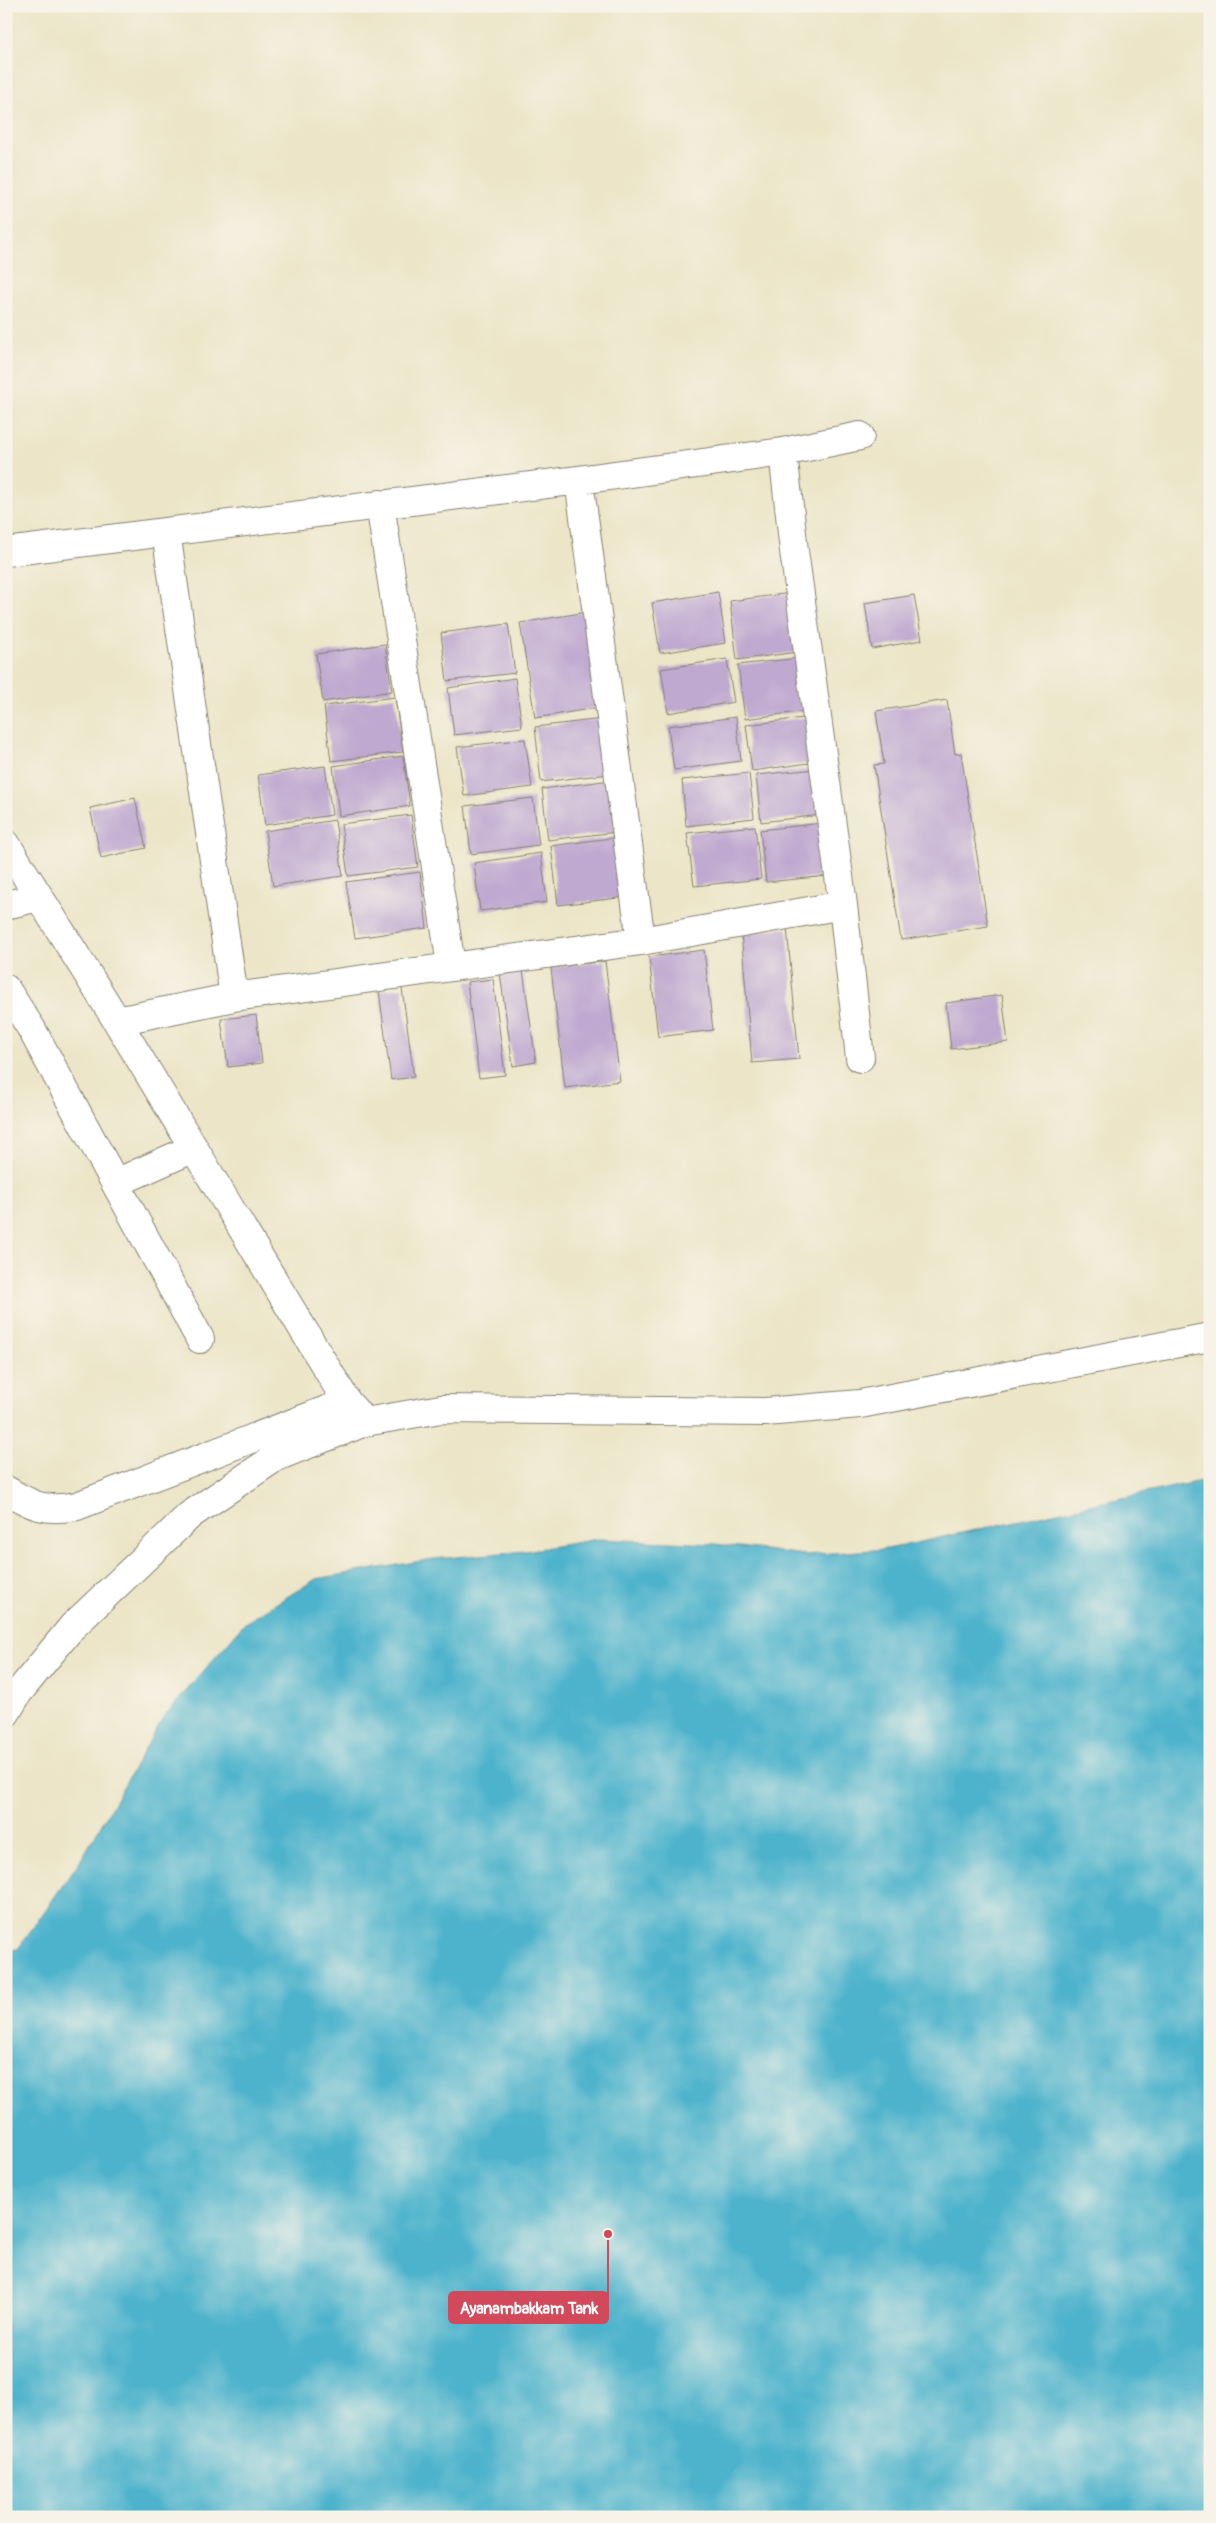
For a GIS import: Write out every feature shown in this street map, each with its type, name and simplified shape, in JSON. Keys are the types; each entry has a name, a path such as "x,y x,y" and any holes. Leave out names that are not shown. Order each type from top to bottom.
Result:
{"street":[{"path":"6,552 579,480 784,452 860,436"},
{"path":"784,452 794,551 843,905 860,1058"},
{"path":"579,480 641,941"},
{"path":"380,504 451,966"},
{"path":"166,532 234,997"},
{"path":"6,844 117,1021 347,1402 365,1422"},
{"path":"6,905 39,897"},
{"path":"117,1021 234,997 641,941 843,905"},
{"path":"6,989 31,1028 200,1339"},
{"path":"116,1183 194,1148"},
{"path":"6,1713 18,1693 72,1628 190,1515 276,1457 365,1422 441,1409 766,1412 860,1404 1210,1337"},
{"path":"6,1490 32,1506 54,1510 76,1506 347,1402"}],"water":[{"path":"1210,1479 1210,2517 6,2517 6,1951 18,1949 82,1858 163,1718 245,1623 316,1579 433,1559 526,1551 598,1539 715,1544 805,1555 888,1549"}],"building":[{"path":"718,592 726,643 660,653 652,603"},
{"path":"791,593 798,652 737,660 730,601"},
{"path":"914,595 922,640 872,649 865,603"},
{"path":"587,612 602,707 535,718 520,623"},
{"path":"508,624 515,673 447,681 441,633"},
{"path":"385,644 392,691 323,702 316,654"},
{"path":"799,658 806,711 745,719 738,665"},
{"path":"727,659 734,702 668,713 661,669"},
{"path":"515,678 522,727 454,735 448,688"},
{"path":"395,697 403,752 331,761 324,706"},
{"path":"947,700 955,754 961,753 988,926 901,940 874,765 884,764 876,711"},
{"path":"736,717 741,761 674,770 668,726"},
{"path":"811,717 816,762 752,771 746,725"},
{"path":"602,719 609,774 541,782 535,727"},
{"path":"525,739 532,787 464,796 457,747"},
{"path":"403,756 410,806 339,816 333,766"},
{"path":"325,766 332,815 265,825 258,775"},
{"path":"816,769 821,815 761,822 756,775"},
{"path":"749,773 754,818 686,826 682,780"},
{"path":"611,780 617,832 548,840 542,789"},
{"path":"135,798 146,848 101,858 90,808"},
{"path":"533,798 539,845 471,854 465,806"},
{"path":"411,815 418,867 348,876 341,824"},
{"path":"335,820 343,876 273,886 265,831"},
{"path":"822,823 828,876 766,882 760,830"},
{"path":"755,826 761,879 694,886 687,833"},
{"path":"618,837 626,897 558,905 551,846"},
{"path":"541,853 547,902 480,911 474,863"},
{"path":"420,872 427,928 355,938 346,882"},
{"path":"787,928 799,1059 752,1063 741,932"},
{"path":"704,950 713,1030 658,1037 649,957"},
{"path":"605,961 620,1081 565,1088 551,968"},
{"path":"523,970 536,1062 513,1066 500,973"},
{"path":"493,979 505,1075 479,1078 467,982"},
{"path":"402,988 414,1077 391,1080 379,991"},
{"path":"1002,995 1008,1042 951,1049 946,1003"},
{"path":"256,1015 262,1063 228,1067 221,1019"}],"place":[{"name":"Ayanambakkam Tank","path":"608,2234"}]}
